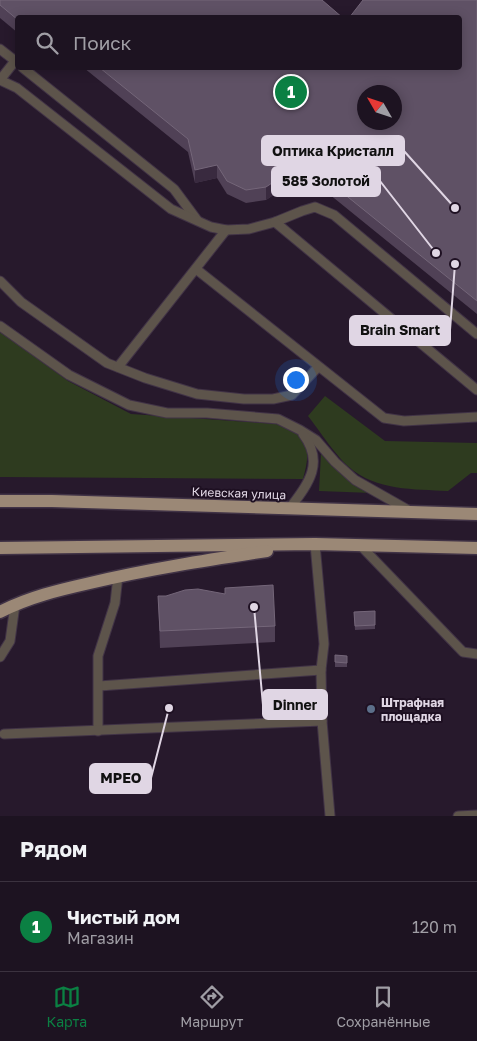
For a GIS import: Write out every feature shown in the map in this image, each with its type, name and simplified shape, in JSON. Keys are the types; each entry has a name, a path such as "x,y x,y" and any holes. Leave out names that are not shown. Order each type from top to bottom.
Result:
{"main road":[{"name":"Киевская улица","path":"0,501 477,514"},
{"path":"0,612 40,595 118,576 174,565 315,544"},
{"path":"0,548 315,544 477,548"}],"lane":[{"path":"0,49 15,61"},
{"path":"15,63 0,80 16,88 171,209 211,228 226,230 249,229 275,222 302,210 315,207 334,215 477,334"},
{"path":"25,70 174,189 199,222"},
{"path":"275,222 477,390"},
{"path":"118,367 226,230"},
{"path":"196,269 384,418 404,421 477,417"},
{"path":"0,281 21,302 107,363 197,394 244,399 292,395 318,367"},
{"path":"0,326 70,376 129,405 167,413 207,413 278,420 316,440 335,462 355,480 412,513"},
{"path":"290,508 308,484 314,464 310,443 300,430"},
{"path":"315,544 328,644 321,670 322,721 330,816"},
{"path":"360,545 463,652 477,654"},
{"path":"98,731 98,656 115,603 118,576"},
{"path":"0,656 10,641 15,604"},
{"path":"99,686 321,670"},
{"path":"4,734 322,721"},
{"path":"458,816 477,816"}],"green space":[{"path":"0,331 68,381 131,414 276,424 293,431 302,439 307,449 307,461 303,479 0,477"},
{"path":"325,396 385,441 477,443 477,473 471,473 448,491 409,489 371,481 349,467 308,416"},
{"path":"321,454 344,476 372,493 319,491"}],"building":[{"path":"0,0 322,0 340,15 15,15 15,18 0,5"},
{"path":"363,0 477,0 477,301 292,152 284,175 266,187 246,190 227,181 217,165 195,170 188,139 102,70 462,70 462,15 351,15"},
{"path":"273,585 275,626 160,631 158,596 198,589 225,594 225,588"},
{"path":"375,611 375,625 355,626 354,612"},
{"path":"335,655 347,656 347,663 335,662"}],"place":[{"name":"Чистый дом","path":"291,92"},
{"name":"Оптика Кристалл","path":"455,208"},
{"name":"585 Золотой","path":"436,253"},
{"name":"Brain Smart","path":"455,264"},
{"name":"Dinner","path":"254,607"},
{"name":"МРЕО","path":"169,708"},
{"name":"Штрафная площадка","path":"371,709"}]}
